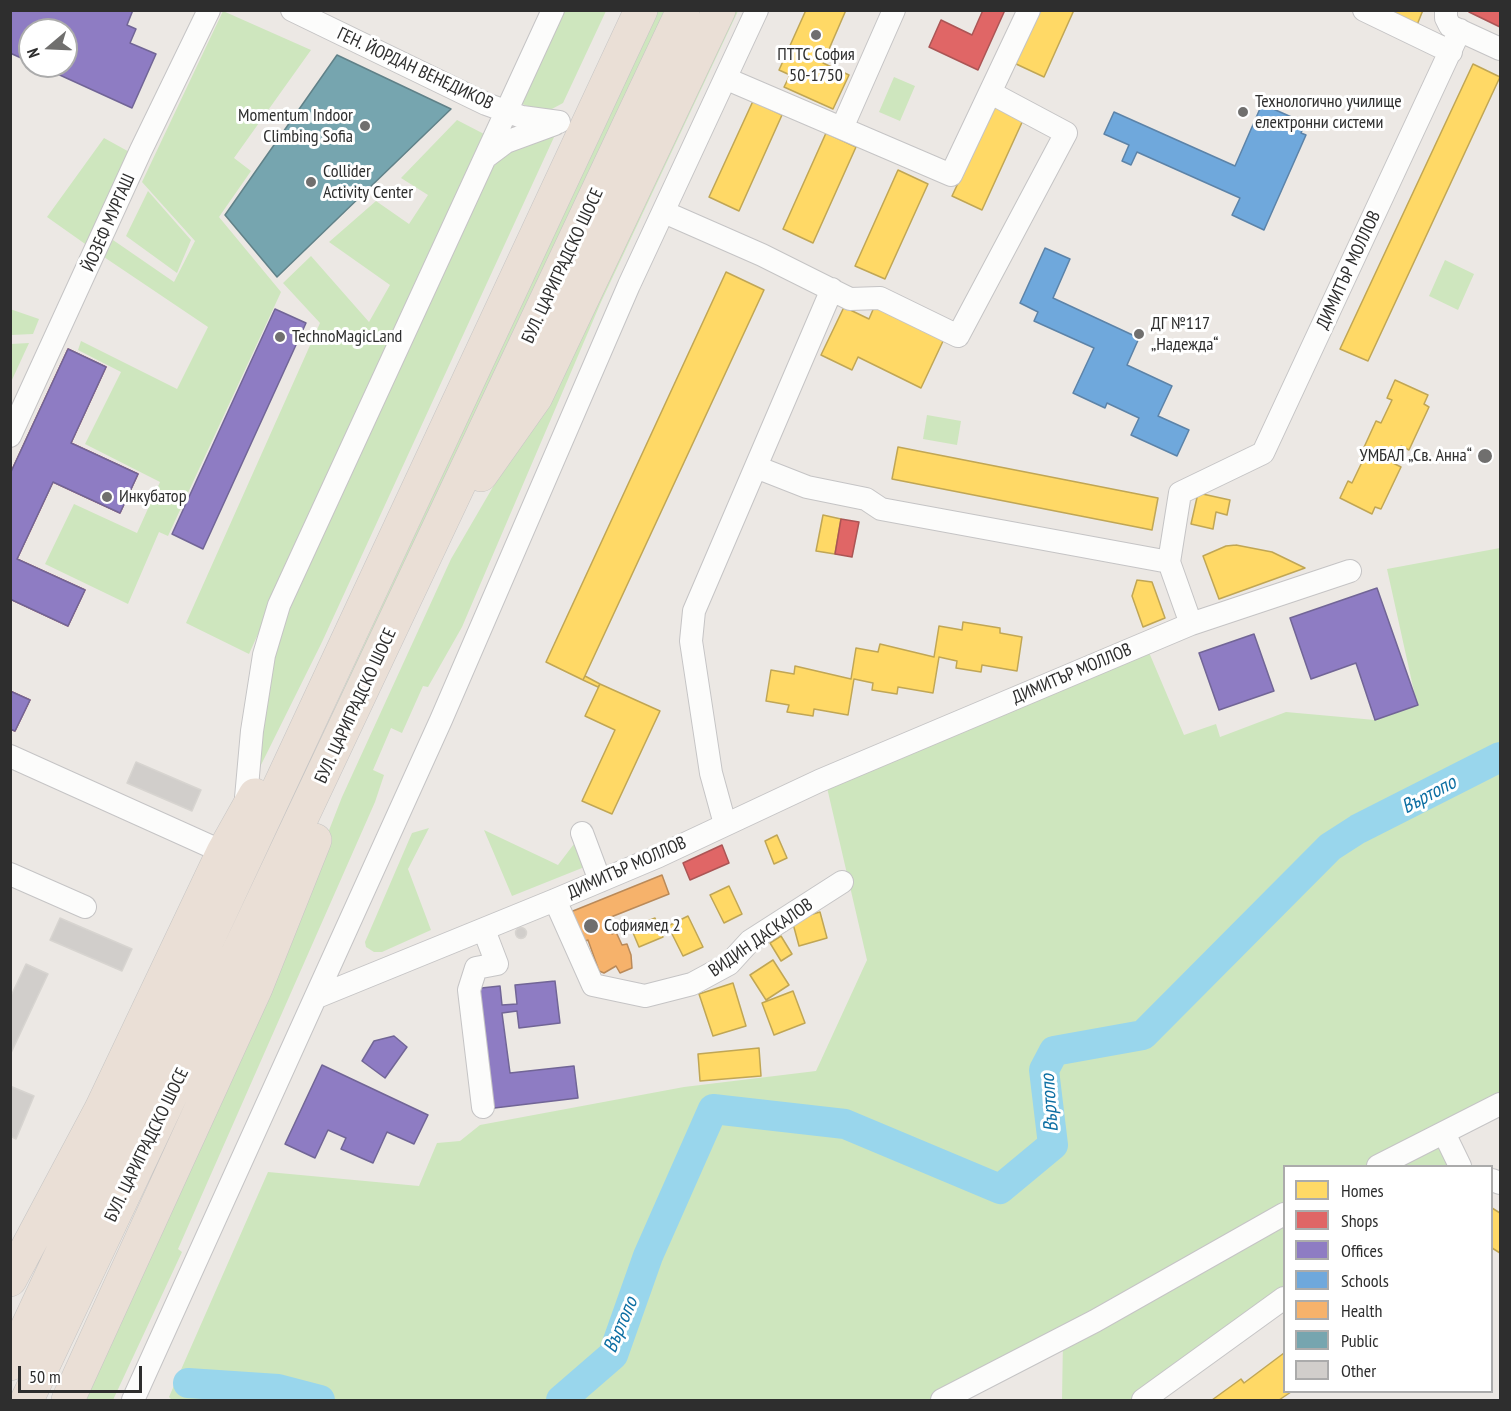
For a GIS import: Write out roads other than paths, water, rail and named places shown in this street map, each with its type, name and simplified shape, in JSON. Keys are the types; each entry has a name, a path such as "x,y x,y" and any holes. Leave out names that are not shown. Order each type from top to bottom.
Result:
{"highway":[{"name":"БУЛ. ЦАРИГРАДСКО ШОСЕ","path":"27,1401 99,1212 329,683 641,10"},
{"name":"БУЛ. ЦАРИГРАДСКО ШОСЕ","path":"10,1364 99,1212 352,714 683,10"},
{"path":"427,553 536,397 719,10"},
{"path":"10,1280 101,1109 223,852 278,752 329,683"},
{"path":"68,1401 256,988 313,846 352,714"}],"street":[{"name":"ЙОЗЕФ МУРГАШ","path":"10,436 141,150 209,10"},
{"name":"ГЕН. ЙОРДАН ВЕНЕДИКОВ","path":"292,10 506,111 559,122"},
{"path":"244,816 252,731 264,655 279,604 553,10"},
{"path":"133,1400 441,720 595,362 757,10"},
{"path":"842,128 894,10"},
{"path":"727,79 951,175 1029,10"},
{"path":"1364,10 1451,51"},
{"path":"1452,22 1500,49"},
{"name":"ДИМИТЪР МОЛЛОВ","path":"317,997 600,881 819,781 1191,624 1169,562 1180,493 1263,453 1451,51 1452,22"},
{"path":"664,212 850,298 880,298 958,336 1066,133 991,93"},
{"path":"485,158 506,142 559,122 598,101"},
{"path":"725,824 711,773 691,641 694,611 832,290"},
{"path":"756,467 807,487 866,499 881,509 1169,562"},
{"path":"1191,624 1350,571"},
{"path":"10,756 223,852"},
{"path":"582,833 600,881"},
{"path":"10,874 85,907"},
{"name":"ВИДИН ДАСКАЛОВ","path":"555,900 593,985 645,996 692,984 729,964 750,941 842,882"},
{"path":"483,930 497,964 476,968 469,990 483,1107"},
{"path":"1382,1165 1500,1104"},
{"path":"1444,1133 1459,1165"},
{"path":"942,1401 1095,1321 1283,1215"},
{"path":"1143,1401 1283,1299"}],"waterway":[{"name":"Въртопо","path":"561,1400 613,1355 648,1256 713,1109 845,1124 1000,1189 1053,1145 1044,1070 1054,1051 1143,1035 1330,847 1358,829 1500,757"},
{"name":"Въртопо","path":"188,1383 278,1389 320,1400"}],"place":[{"name":"ПТТС София 50-1750","path":"816,35"},
{"name":"Технологично училище електронни системи","path":"1243,112"},
{"name":"Momentum Indoor Climbing Sofia","path":"365,126"},
{"name":"Collider Activity Center","path":"311,182"},
{"name":"ДГ №117 „Надежда“","path":"1139,334"},
{"name":"TechnoMagicLand","path":"280,337"},
{"name":"УМБАЛ „Св. Анна“","path":"1485,456"},
{"name":"Инкубатор","path":"107,497"},
{"name":"Софиямед 2","path":"591,926"}]}
